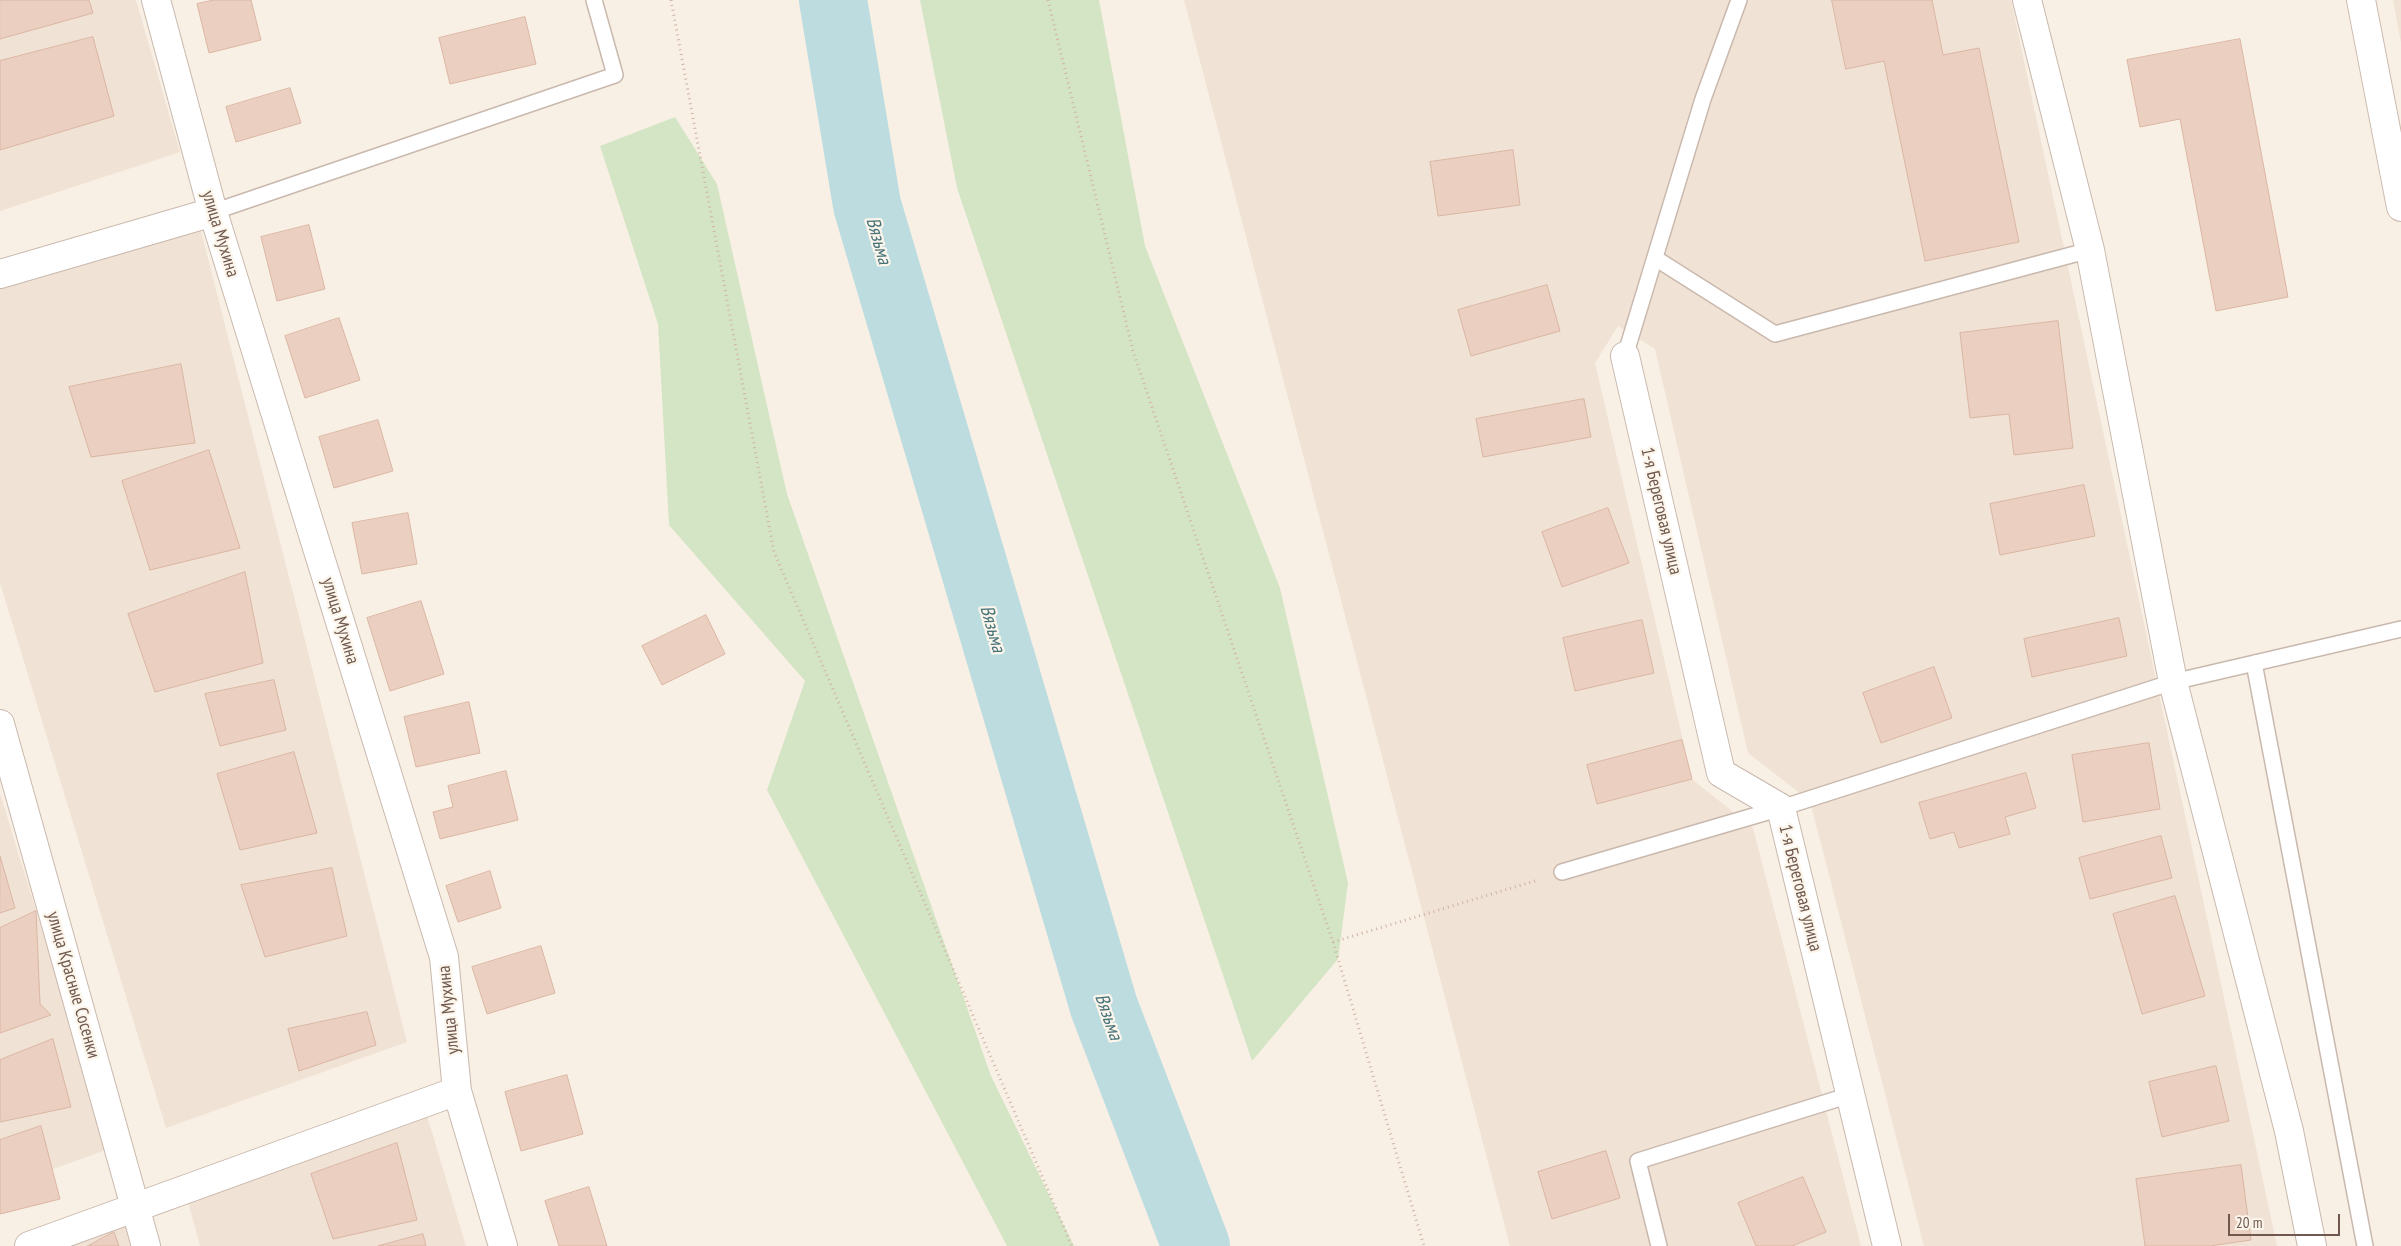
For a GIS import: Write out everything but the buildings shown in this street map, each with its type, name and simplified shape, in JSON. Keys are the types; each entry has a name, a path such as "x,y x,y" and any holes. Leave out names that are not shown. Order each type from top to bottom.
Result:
{"street":[{"name":"улица Мухина","path":"156,0 213,212 444,956 457,1091 502,1246"},
{"path":"2027,0 2090,250 2173,682 2289,1131 2312,1246"},
{"path":"2361,0 2401,207"},
{"path":"0,274 213,212"},
{"name":"1-я Береговая улица","path":"1625,356 1721,773 1780,808 1887,1246"},
{"name":"улица Красные Сосенки","path":"0,724 146,1246"},
{"path":"29,1246 457,1091"}],"lane":[{"path":"213,212 616,75 594,0"},
{"path":"1625,356 1702,99 1739,0"},
{"path":"1655,258 1775,334 2090,250"},
{"path":"1562,872 1780,808 2173,682 2401,629"},
{"path":"2254,663 2365,1246"},
{"path":"1659,1246 1638,1161 1850,1095"}],"path":[{"path":"671,0 774,552 1072,1246"},
{"path":"1048,0 1133,350 1333,942 1424,1246"},
{"path":"1333,942 1562,872"}],"shaded area":[{"path":"0,0 136,0 180,152 0,211"},
{"path":"1184,0 2011,0 2277,1246 1924,1246 1810,801 1748,753 1655,349 1618,326 1595,363 1692,779 1753,828 1861,1246 1510,1246"},
{"path":"2393,0 2401,0 2401,43"},
{"path":"196,211 407,1042 166,1128 0,583 0,276"},
{"path":"0,793 109,1149 0,1188"},
{"path":"423,1102 466,1246 200,1246 184,1187"},
{"path":"126,1208 136,1246 20,1246"}],"green space":[{"path":"920,0 1099,0 1145,246 1280,588 1348,883 1338,959 1252,1061 957,188"},
{"path":"675,117 717,184 787,494 991,1076 1074,1246 1007,1246 767,790 805,681 669,525 658,324 600,146"}],"waterway":[{"name":"Вязьма","path":"833,0 867,205 1104,1007 1196,1246"}]}
